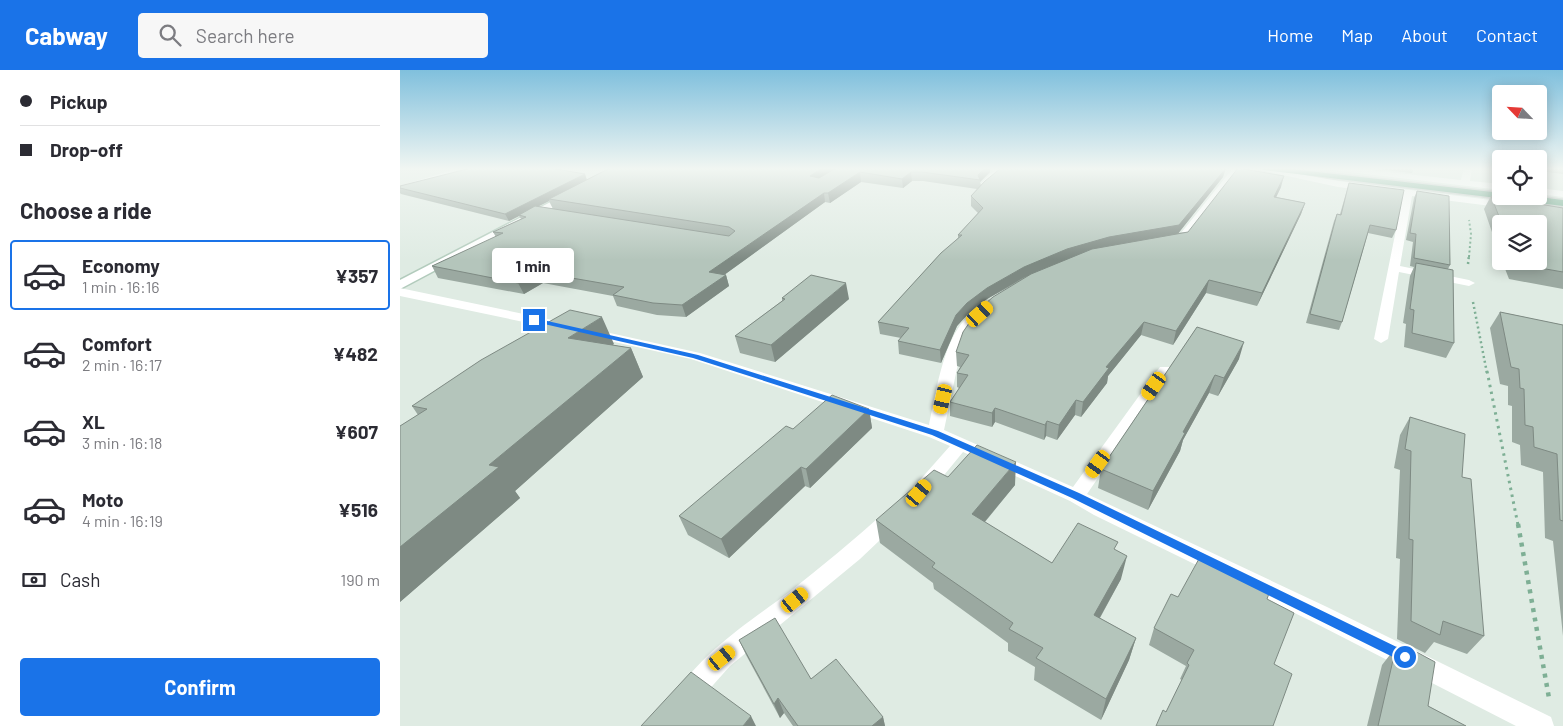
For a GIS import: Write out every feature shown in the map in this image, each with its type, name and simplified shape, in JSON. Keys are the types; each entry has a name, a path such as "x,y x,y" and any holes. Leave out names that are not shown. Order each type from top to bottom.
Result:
{"main road":[{"path":"1547,201 1563,203"}],"street":[{"path":"400,285 563,199"},
{"path":"1161,243 1180,240 1213,199"},
{"path":"1381,339 1407,199"},
{"path":"1458,199 1563,212"},
{"path":"1394,268 1469,283"},
{"path":"400,292 695,356 935,433 1076,496 1100,510 1319,614 1542,726"},
{"path":"935,433 955,345 962,331 988,308"},
{"path":"1076,496 1165,370"},
{"path":"680,706 722,658 853,553 908,503 960,445"}],"path":[{"path":"1470,200 1468,208 1471,234 1467,276 1526,560 1551,706"}],"building":[{"path":"443,199 536,199 505,214"},
{"path":"549,199 816,199 709,272 726,275 682,305 653,303 613,295 624,287 537,272 518,283 432,266 503,233 493,232 526,217 519,215 535,206 729,236 735,231 729,227"},
{"path":"974,199 1201,199 1179,225 1109,237 1067,249 1024,267 987,288 967,303 956,315 940,350 898,341 909,328 878,322 941,253 962,235 958,235 983,208"},
{"path":"1214,199 1282,199 1305,203 1262,293 1209,280 1176,331 1144,322 1106,367 1109,368 1083,402 1076,400 1059,425 1047,421 1045,425 995,408 992,413 950,402 968,375 957,373 969,355 956,352 963,332 978,310 993,297 1031,274 1092,249 1188,232"},
{"path":"1345,199 1402,199 1396,230 1370,225 1342,322 1310,314 1337,214 1341,215"},
{"path":"1416,199 1449,199 1450,265 1414,258 1416,234 1410,233"},
{"path":"1495,205 1545,205 1563,208 1563,272 1547,269 1547,215 1498,215"},
{"path":"1416,263 1453,270 1454,343 1412,333 1414,310 1410,309"},
{"path":"811,275 846,283 771,345 735,336 785,299 782,298"},
{"path":"570,310 602,317 568,338 631,348 489,465 499,467 400,547 400,426 427,409 412,406 481,360"},
{"path":"1500,312 1563,325 1563,521 1560,520 1557,454 1534,447 1533,427 1525,425 1524,389 1520,388 1519,369 1511,367"},
{"path":"1197,327 1244,342 1224,378 1215,375 1153,491 1101,469"},
{"path":"832,395 869,409 806,469 801,467 721,539 679,516 786,426 793,429"},
{"path":"1410,417 1465,434 1462,477 1471,479 1484,636 1443,621 1440,635 1411,621 1413,540 1409,539 1411,451 1405,449"},
{"path":"977,445 1016,462 972,514 1052,563 1078,523 1118,542 1114,549 1127,556 1094,615 1136,638 1106,699 1036,658 1043,648 1009,629 1013,623 932,567 935,563 876,520 934,470 948,477"},
{"path":"1200,557 1232,573 1234,570 1271,588 1267,599 1294,613 1274,664 1292,674 1273,726 1156,726 1163,710 1166,712 1189,665 1187,663 1194,650 1154,628 1171,594 1178,597"},
{"path":"775,618 811,679 836,659 883,717 872,726 798,726 778,698 774,704 739,640"},
{"path":"1396,647 1410,655 1411,649 1435,662 1428,706 1466,726 1378,726"},
{"path":"691,672 751,716 743,726 641,726"}],"route":[{"path":"534,320 695,356 935,433 1076,496 1100,510 1405,657"}]}
